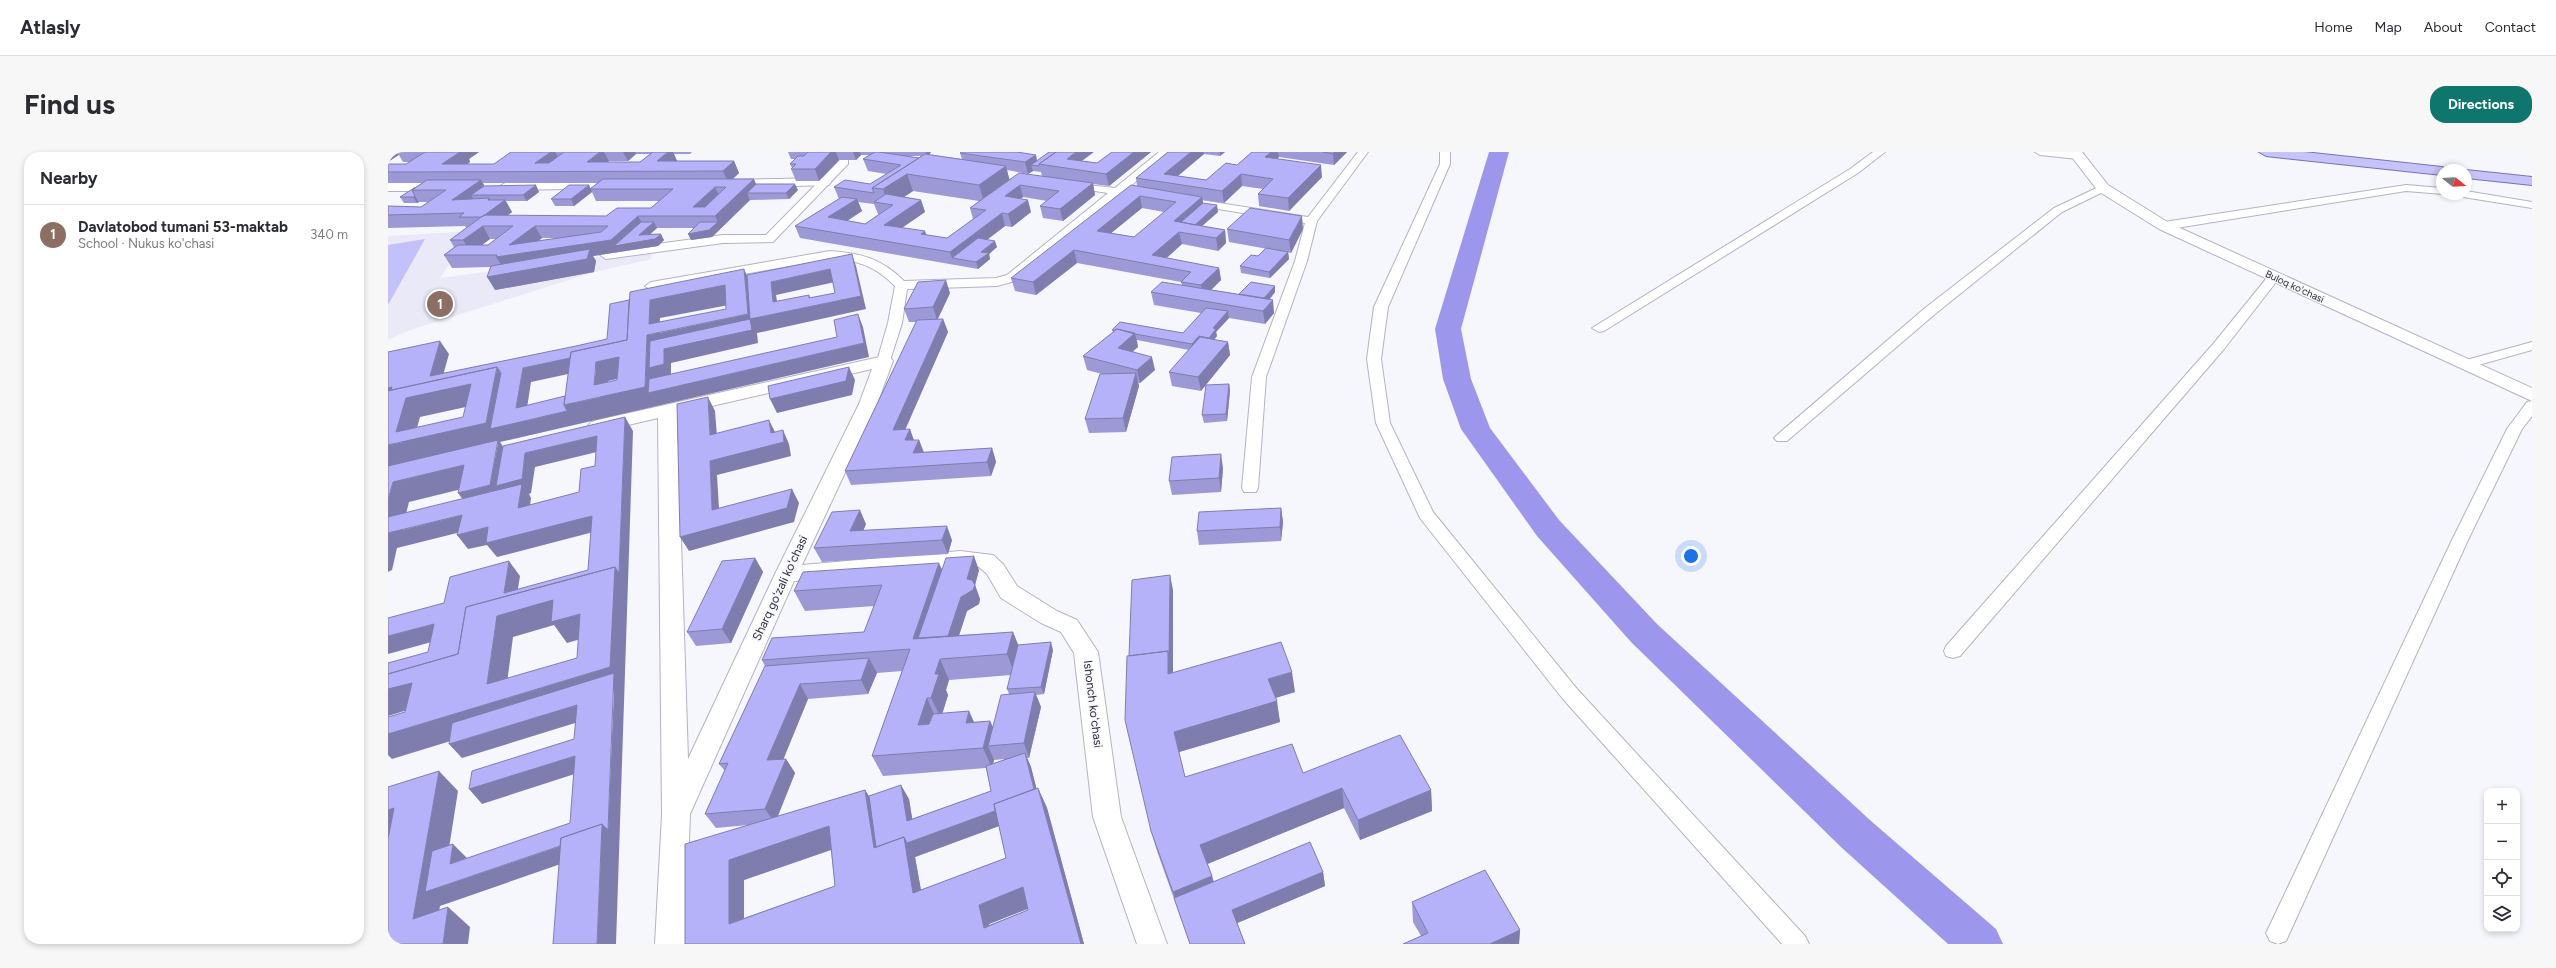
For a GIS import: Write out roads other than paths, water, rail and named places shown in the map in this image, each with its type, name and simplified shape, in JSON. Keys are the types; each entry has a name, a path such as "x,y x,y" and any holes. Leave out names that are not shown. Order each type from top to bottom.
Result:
{"main road":[{"path":"2266,152 2436,170"},
{"path":"2472,175 2532,181"}],"street":[{"name":"Buloq ko'chasi","path":"2076,154 2103,188 2164,226 2532,395"},
{"path":"715,184 824,182"},
{"path":"490,186 638,185"},
{"path":"388,187 459,187"},
{"path":"582,430 884,361"},
{"name":"Sharq goʻzali koʻchasi","path":"676,815 786,574 868,404 884,361"},
{"name":"Sharq goʻzali koʻchasi","path":"667,410 676,815 670,944"},
{"name":"Ishonch koʻchasi","path":"786,574 960,559 984,560 995,569 1009,592 1025,600 1049,617 1069,626 1086,652 1107,817 1152,944"}],"lane":[{"path":"651,286 830,255 851,255 876,262 901,285 938,282 997,282 1011,278 1166,152"},
{"path":"1250,488 1259,377 1301,262 1311,221 1363,152"},
{"path":"1445,152 1444,164 1381,307 1374,359 1383,423 1431,520 1570,694 1797,944"},
{"path":"1599,328 1847,175 1880,152"},
{"path":"2040,152 2076,154"},
{"path":"606,255 722,239 769,239 844,162"},
{"path":"1064,184 1155,197"},
{"path":"1782,438 1930,311 2058,210 2103,188"},
{"path":"2164,226 2406,188 2436,190"},
{"path":"2472,195 2532,205"},
{"path":"1171,199 1311,221"},
{"path":"1953,651 2219,346 2274,277"},
{"path":"884,361 895,323 901,285"},
{"path":"2464,365 2532,346"},
{"path":"2278,934 2460,540 2515,429 2532,405"}],"waterway":[{"path":"1499,152 1448,329 1457,379 1476,429 1548,528 1644,633 1856,834 1980,944"}],"place":[{"name":"Davlatobod tumani 53-maktab","path":"440,304"}]}
